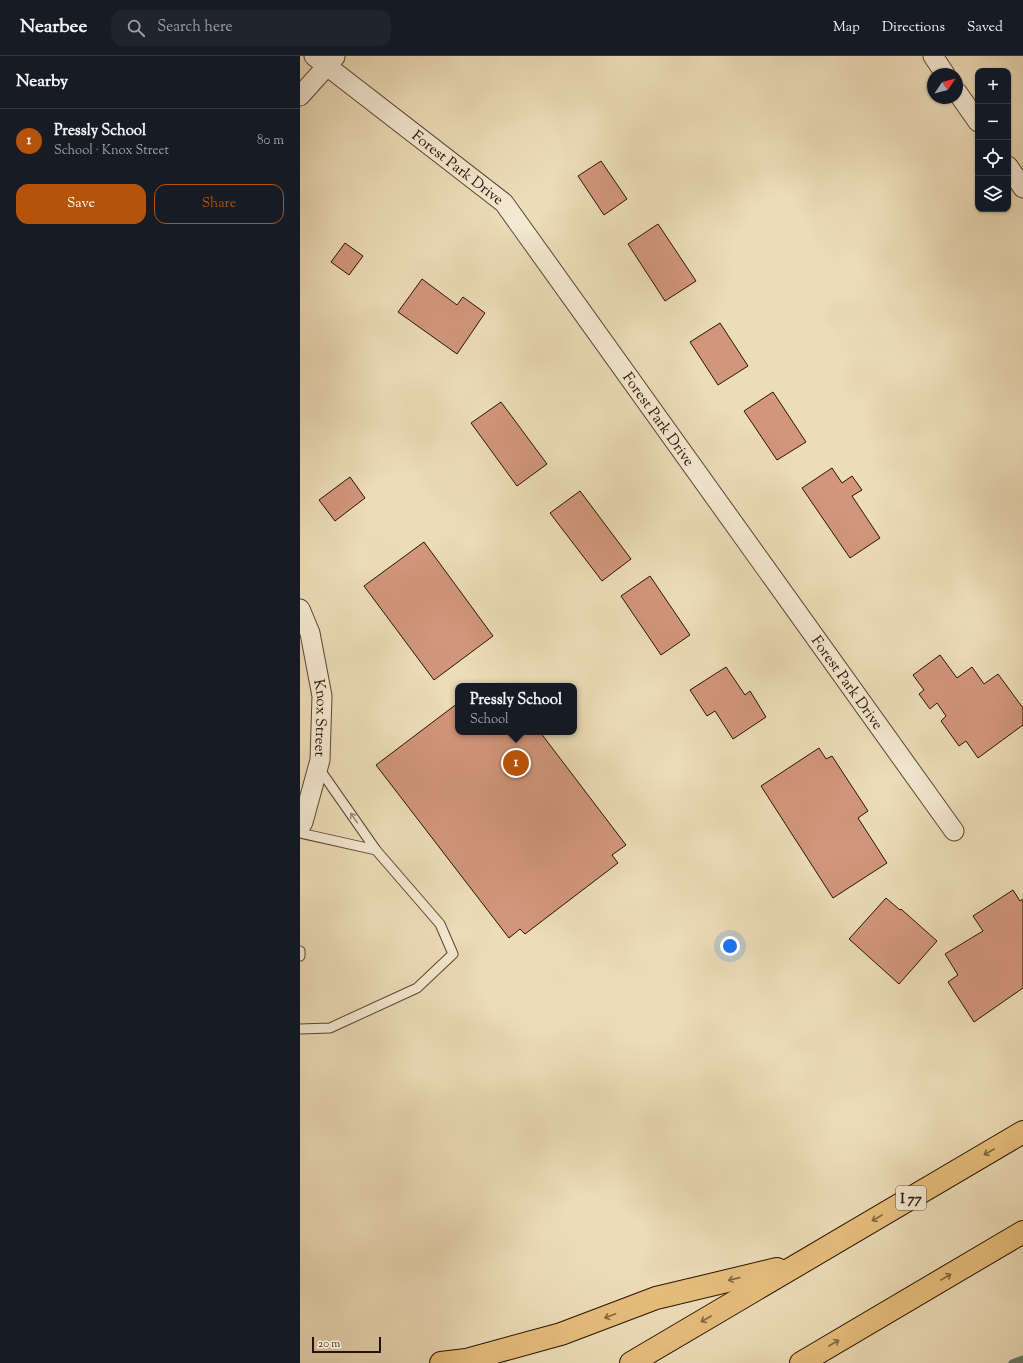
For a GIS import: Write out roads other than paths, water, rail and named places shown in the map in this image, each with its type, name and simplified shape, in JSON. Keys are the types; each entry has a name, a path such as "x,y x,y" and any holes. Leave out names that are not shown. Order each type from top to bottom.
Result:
{"highway":[{"name":"I 77","path":"631,1363 1023,1132"},
{"path":"801,1363 1023,1232"},
{"path":"440,1363 466,1360 562,1334 656,1298 800,1264"}],"street":[{"path":"933,56 941,68"},
{"path":"300,96 325,59"},
{"name":"Forest Park Drive","path":"325,59 504,203 954,831"},
{"path":"963,101 975,118"},
{"path":"1011,170 1023,188"},
{"name":"Knox Street","path":"300,609 310,633 322,696 320,760 303,822 300,827"}],"lane":[{"path":"300,1029 330,1028 417,988 453,954 440,924 376,850 318,767"},
{"path":"300,833 376,850"},
{"path":"300,951 300,956"}],"waterway":[{"path":"1012,1363 1023,1359"}],"place":[{"name":"Pressly School","path":"516,763"}]}
